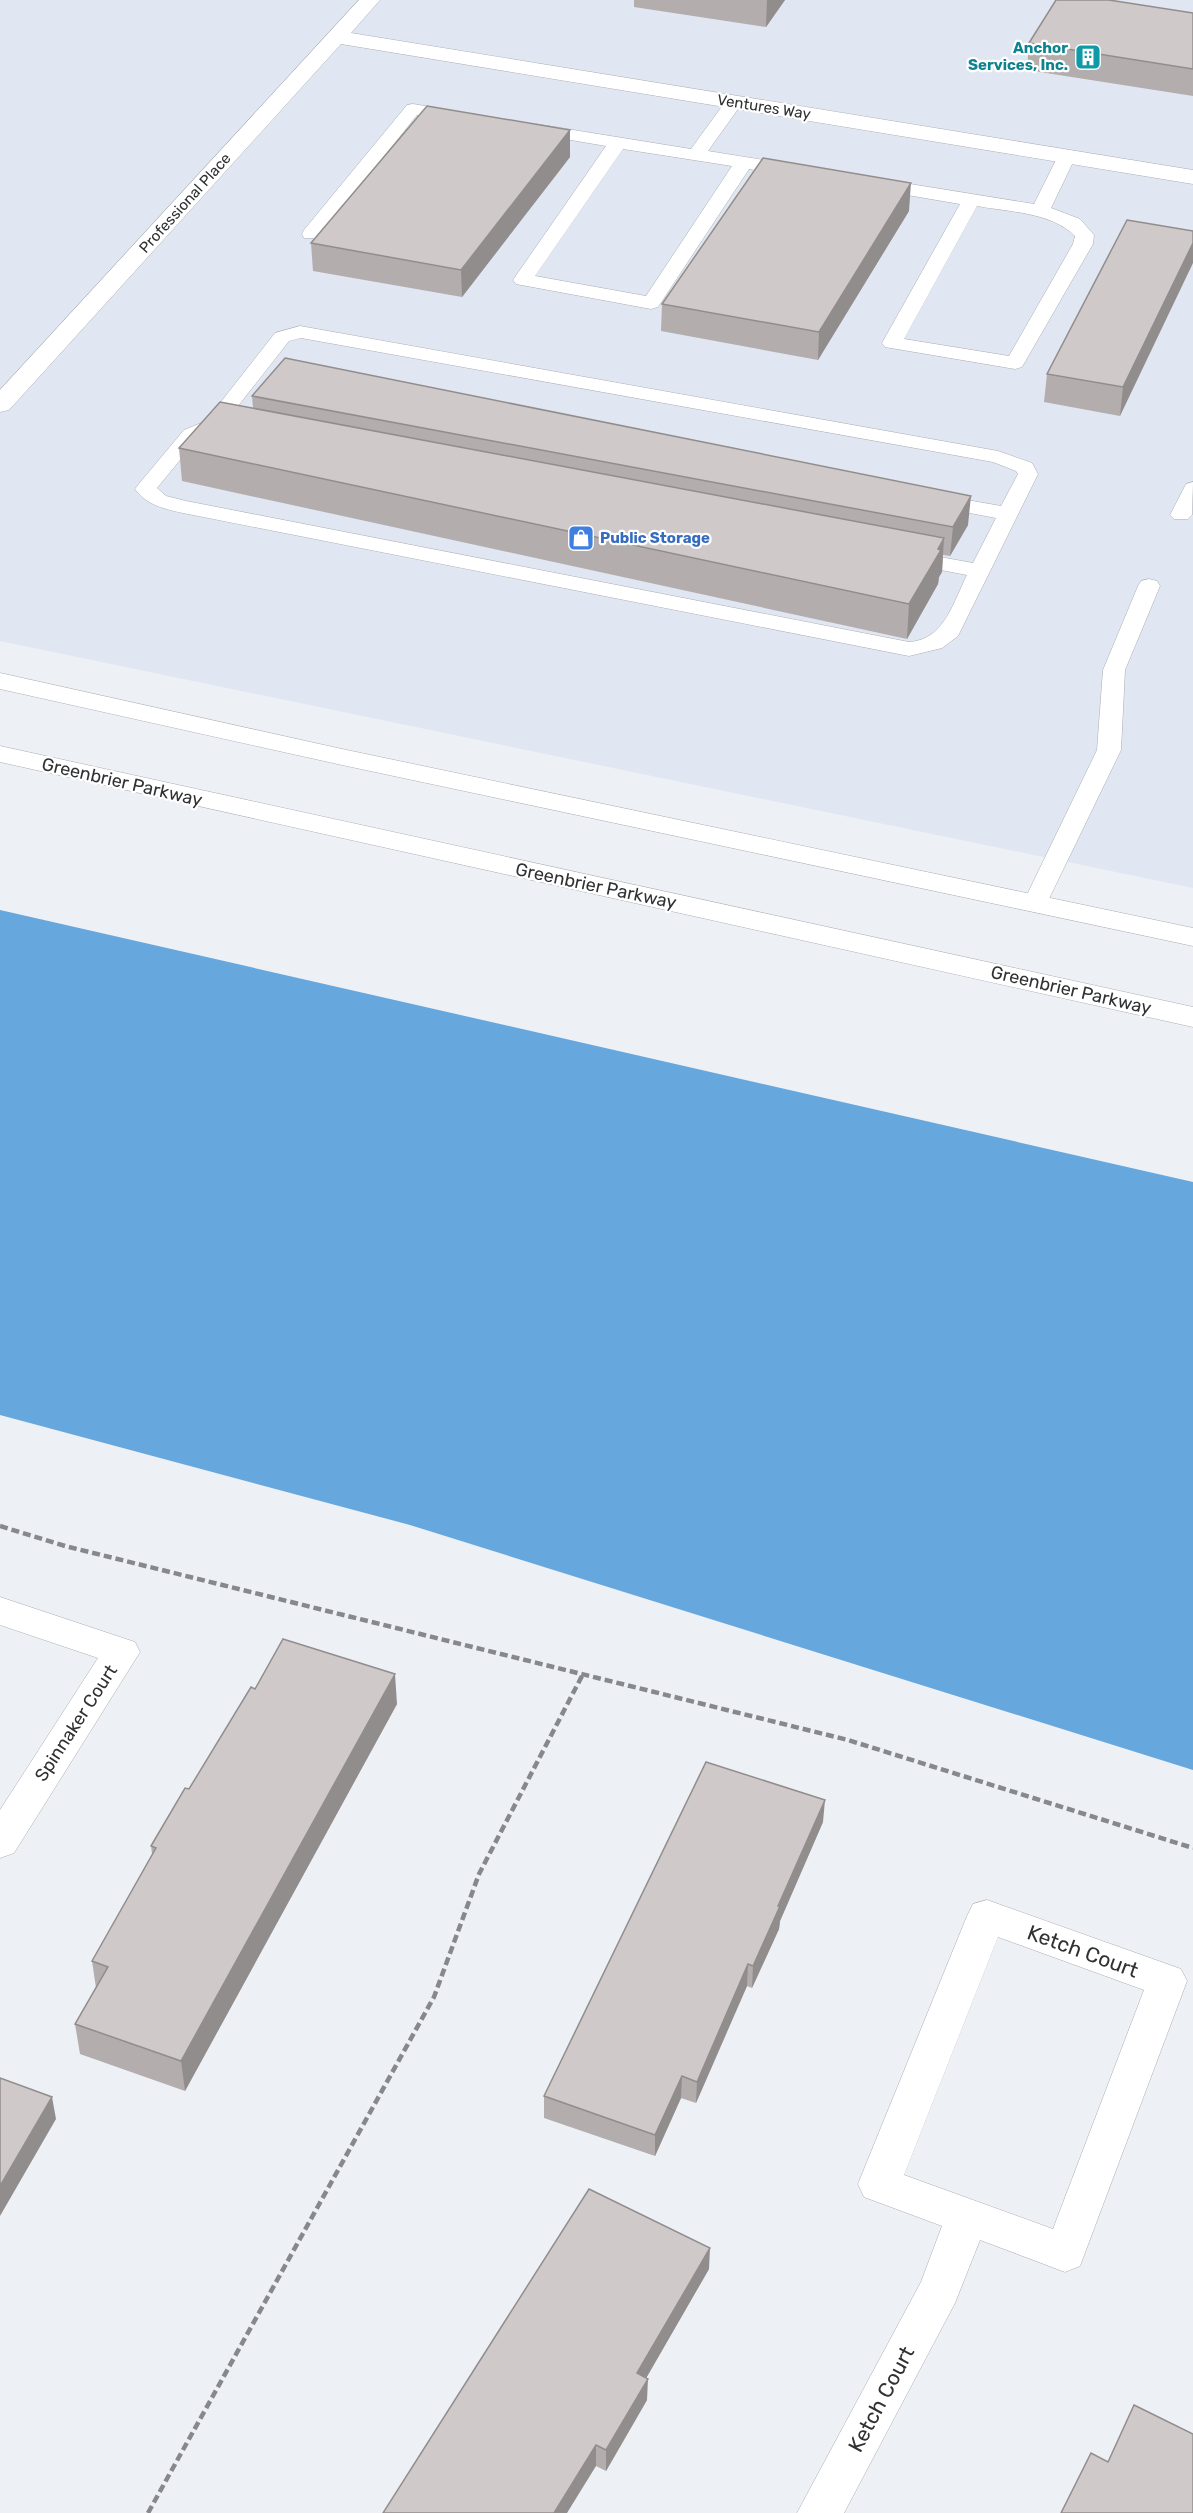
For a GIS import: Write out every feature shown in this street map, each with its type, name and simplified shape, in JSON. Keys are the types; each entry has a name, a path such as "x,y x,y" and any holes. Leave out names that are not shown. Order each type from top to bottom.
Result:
{"street":[{"name":"Professional Place","path":"0,405 370,0"},
{"name":"Ventures Way","path":"336,37 1193,177"},
{"path":"0,681 354,759 1193,937"},
{"name":"Greenbrier Parkway","path":"0,754 1193,1017"},
{"name":"Spinnaker Court","path":"0,1611 122,1652 0,1842"},
{"name":"Ketch Court","path":"987,1916 1167,1981 1065,2253 967,2217 879,2184 987,1916"},
{"name":"Ketch Court","path":"820,2513 940,2289 967,2217"}],"lane":[{"path":"696,155 734,102"},
{"path":"311,234 413,109 481,120"},
{"path":"516,126 812,174"},
{"path":"618,142 523,280 651,303 744,163"},
{"path":"1040,211 1067,156"},
{"path":"858,182 971,200 1040,211 1072,223 1085,235 1083,244 1016,363 892,343 971,200"},
{"path":"300,332 321,334 998,457 1025,466 1028,474 943,640 925,648 901,649 183,507 159,500 145,489 191,434 213,425 254,372 282,338 300,332"},
{"path":"254,372 278,377"},
{"path":"213,425 236,429"},
{"path":"1181,515 1193,488"},
{"path":"914,496 1009,514"},
{"path":"887,554 980,571"},
{"path":"1035,903 1109,750 1114,670 1149,586"}],"path":[{"path":"0,1526 65,1546 848,1740 1193,1848"},
{"path":"148,2513 434,1997 479,1874 583,1674"}],"shaded area":[{"path":"0,0 1193,0 1193,888 0,641"}],"water":[{"path":"0,910 1193,1182 1193,1770 410,1525 0,1415"}],"building":[{"path":"1056,0 1109,0 1193,13 1193,69 1029,43"},
{"path":"427,106 570,130 461,270 311,243"},
{"path":"763,158 911,183 819,332 662,304"},
{"path":"1127,220 1193,231 1193,243 1123,387 1047,374"},
{"path":"285,358 971,496 953,527 252,396"},
{"path":"220,402 944,538 938,549 941,550 909,604 179,448"},
{"path":"283,1639 395,1674 181,2061 75,2024 108,1967 92,1961 156,1848 151,1846 185,1788 189,1789 251,1687 255,1689"},
{"path":"706,1762 825,1800 753,1966 748,1964 697,2082 682,2076 655,2135 544,2096"},
{"path":"0,2078 52,2097 0,2186"},
{"path":"589,2189 710,2248 637,2373 648,2379 606,2450 596,2445 554,2513 383,2513"},
{"path":"1134,2405 1193,2434 1193,2513 1061,2513 1091,2453 1108,2462"}],"place":[{"name":"Anchor Services, Inc.","path":"1088,57"},
{"name":"Public Storage","path":"581,538"}]}
